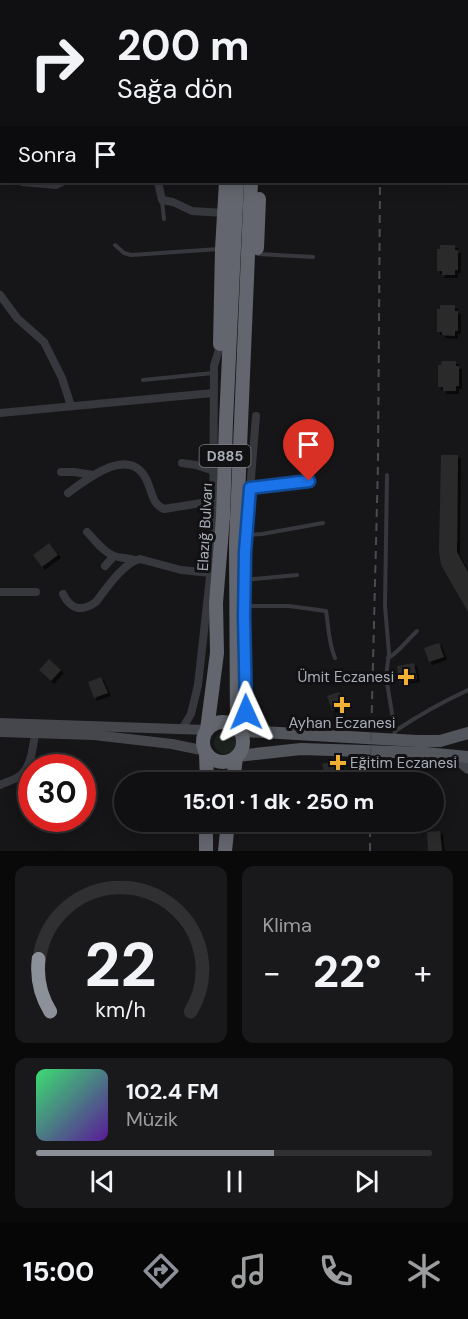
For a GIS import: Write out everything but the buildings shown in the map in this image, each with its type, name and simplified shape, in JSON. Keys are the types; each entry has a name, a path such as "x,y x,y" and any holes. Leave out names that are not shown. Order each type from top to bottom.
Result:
{"highway":[{"path":"226,183 220,346 226,422"},
{"name":"Elazığ Bulvarı","path":"207,730 217,653 216,603 223,517 237,183"},
{"name":"Elazığ Bulvarı","path":"238,728 236,544 251,183"},
{"path":"244,346 254,288 260,183"},
{"path":"207,772 203,741 207,730 218,722 225,722 232,723 238,728 243,739 235,772"},
{"path":"206,752 211,758 224,762 237,757"},
{"path":"206,832 206,851"},
{"path":"225,851 227,832"}],"main road":[{"path":"0,723 207,730"},
{"path":"238,728 245,731 371,739 395,735 417,741 440,741 468,733"},
{"path":"0,732 94,735 172,744 206,752"},
{"path":"237,757 301,749 426,753 468,757"},
{"path":"426,753 462,764 468,769"}],"street":[{"path":"39,183 59,183"},
{"path":"158,183 162,201 172,202 192,211 224,213"},
{"path":"0,296 17,318 44,342 62,378 70,406"},
{"path":"182,729 191,714 198,685 211,573 214,501 214,366 220,346"},
{"path":"0,413 213,393"},
{"path":"238,728 246,712 244,580 256,416"},
{"path":"68,493 106,469 127,464 134,465 141,470 153,499 158,506 164,509 214,501"},
{"path":"182,464 196,465 214,471"},
{"path":"61,472 94,475"},
{"path":"87,532 114,556 134,560"},
{"path":"105,566 114,556"},
{"path":"63,594 74,607 83,609 90,606 126,566 140,559 181,570 211,573"},
{"path":"0,592 36,592"},
{"path":"0,785 24,773 31,755 35,733"}],"lane":[{"path":"162,201 164,219"},
{"path":"115,245 130,255 222,249"},
{"path":"257,254 313,257"},
{"path":"143,380 214,372"},
{"path":"387,475 385,606 388,658 386,677 395,735"},
{"path":"250,488 309,481"},
{"path":"246,535 323,523"},
{"path":"244,580 297,575"},
{"path":"244,606 289,606 326,611 329,640 335,658"},
{"path":"388,658 393,656 417,632"},
{"path":"395,735 417,716 468,690"}],"shaded area":[{"path":"225,732 233,735 236,743 233,751 225,754 217,751 214,743 217,735"}],"railway":[{"path":"370,772 378,463 380,183"},
{"path":"370,832 370,851"}],"place":[{"name":"Ümit Eczanesi","path":"406,677"},
{"name":"Ayhan Eczanesi","path":"342,705"},
{"name":"Eğitim Eczanesi","path":"338,763"}],"route":[{"path":"246,712 245,552 250,488 309,481"}]}
